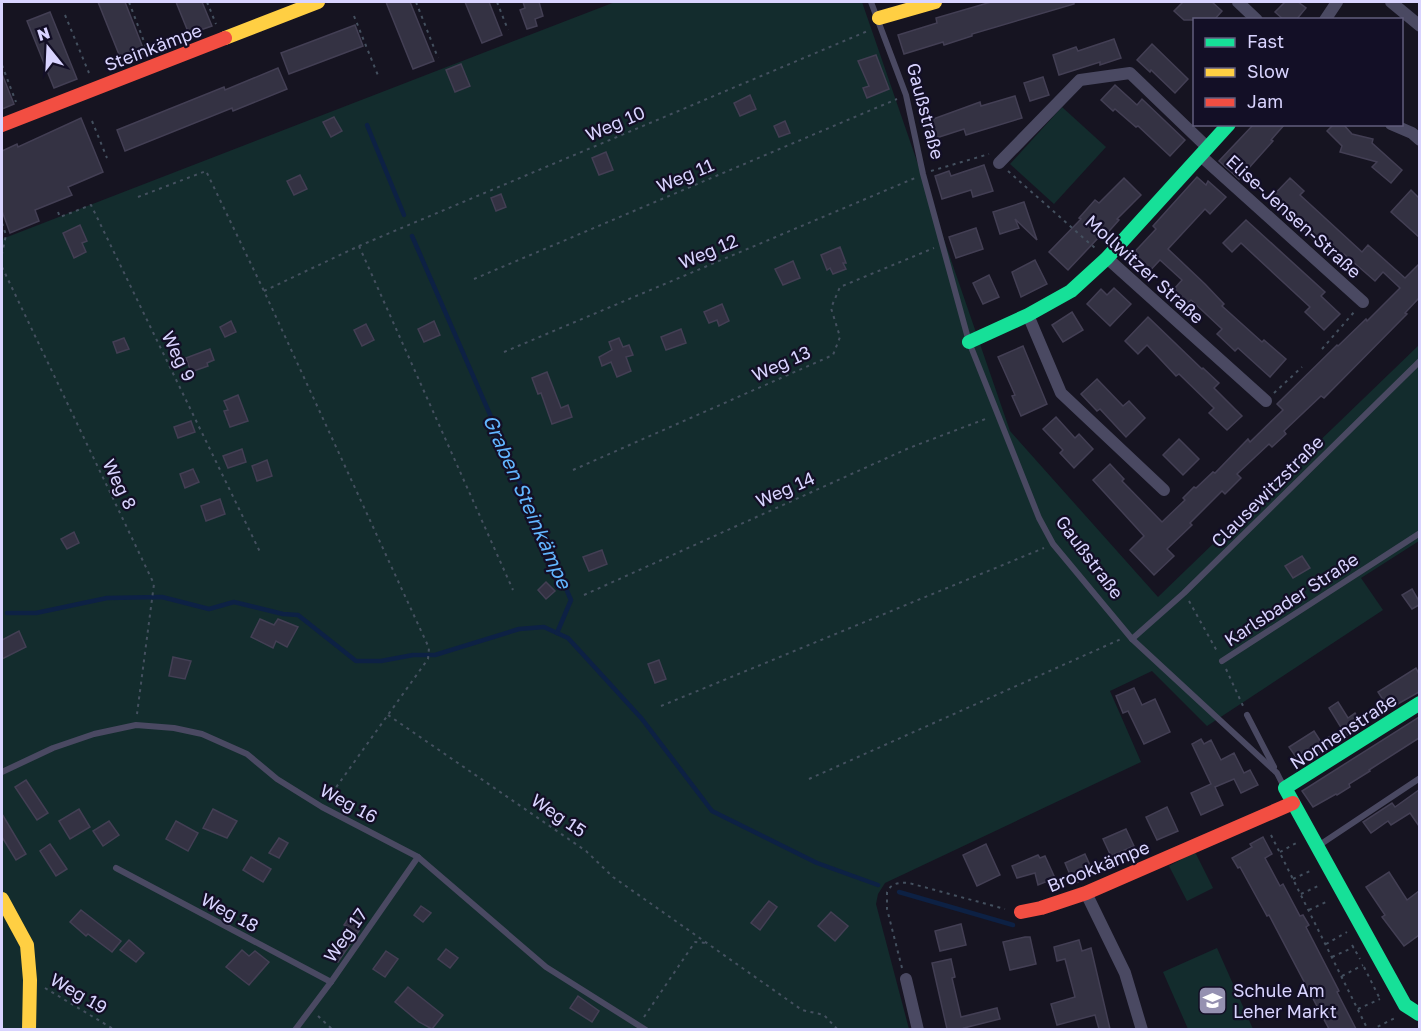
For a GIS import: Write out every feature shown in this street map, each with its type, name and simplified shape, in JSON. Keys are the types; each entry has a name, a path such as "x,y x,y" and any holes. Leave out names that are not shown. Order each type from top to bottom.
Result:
{"street":[{"name":"Steinkämpe","path":"2,125 316,2"},
{"path":"880,22 935,2"},
{"path":"1238,2 1255,18"},
{"path":"1326,18 1337,2"},
{"path":"1390,2 1419,26"},
{"name":"Elise-Jensen-Straße","path":"999,163 1080,80 1130,73 1204,152 1363,302"},
{"path":"969,342 1028,315 1071,291 1107,258 1227,126"},
{"path":"1396,126 1412,133 1419,140"},
{"name":"Mollwitzer Straße","path":"1107,258 1266,401"},
{"path":"1028,315 1061,393 1164,490"},
{"name":"Nonnenstraße","path":"1285,788 1419,703"},
{"name":"Gaußstraße","path":"1285,788 1405,1005 1419,1019"},
{"name":"Brookkämpe","path":"1021,912 1086,893 1293,803"},
{"path":"1086,893 1125,973 1142,1029"},
{"path":"2,899 27,945 30,980 29,1029"},
{"path":"906,980 918,1029"}],"lane":[{"name":"Gaußstraße","path":"871,2 906,95 923,174 969,342 1039,518 1053,544 1131,637 1276,773 1285,788"},
{"name":"Clausewitzstraße","path":"1131,637 1184,593 1419,361"},
{"name":"Karlsbader Straße","path":"1222,661 1419,533"},
{"path":"1247,715 1276,773"},
{"name":"Weg 16","path":"2,772 53,748 94,734 136,725 174,728 211,738 247,754 277,779 322,807 418,857 546,967 646,1029"},
{"path":"1315,841 1419,778"},
{"name":"Weg 17","path":"295,1029 311,1010 418,857"},
{"name":"Weg 18","path":"116,868 331,982"}],"path":[{"path":"129,2 154,66"},
{"path":"207,2 222,39"},
{"path":"416,2 438,58"},
{"path":"497,2 508,30"},
{"path":"65,15 95,89"},
{"path":"354,16 379,78"},
{"name":"Weg 10","path":"264,291 360,246 880,22"},
{"path":"2,65 22,117"},
{"name":"Weg 11","path":"474,279 906,95"},
{"path":"92,121 107,158"},
{"name":"Weg 12","path":"504,352 923,174 990,153 999,163"},
{"name":"Mollwitzer Straße","path":"999,163 1107,258"},
{"path":"138,197 206,171 429,648 428,659 322,807"},
{"name":"Weg 9","path":"58,212 60,217 91,205 261,554"},
{"path":"2,223 6,236 2,254"},
{"name":"Weg 13","path":"573,470 833,355 840,337 831,308 840,286 942,245"},
{"path":"360,246 513,591"},
{"name":"Weg 8","path":"2,267 154,584 136,725"},
{"path":"1322,349 1363,302"},
{"path":"1266,401 1302,367"},
{"name":"Weg 14","path":"584,595 909,448 999,414"},
{"path":"661,706 1053,544"},
{"path":"1184,593 1222,661"},
{"path":"809,779 1131,637"},
{"name":"Karlsbader Straße","path":"1222,661 1247,715"},
{"name":"Weg 15","path":"388,715 586,851 613,877 802,1010 824,1016 838,1029"},
{"path":"1271,835 1370,1029 1398,1016"},
{"path":"1280,852 1315,841"},
{"path":"1293,879 1327,863"},
{"path":"1300,894 1336,878"},
{"path":"906,980 886,899 889,888 898,882 1021,912"},
{"path":"1309,910 1344,894"},
{"path":"1326,944 1361,923"},
{"path":"1332,957 1370,940"},
{"path":"640,1024 695,942 709,943"},
{"path":"1342,976 1379,958"},
{"name":"Weg 19","path":"30,980 115,1029"},
{"path":"1358,1009 1397,991"},
{"path":"311,1010 333,1029"}],"green space":[{"path":"615,2 862,2 1010,431 1158,597 1419,345 1419,541 1361,578 1383,610 1207,726 1152,671 1110,691 1141,762 885,883 878,894 876,904 909,1029 2,1029 2,239"},
{"path":"1062,107 1106,147 1054,204 1010,164"},
{"path":"1195,852 1213,888 1187,901 1169,866"},
{"path":"1217,948 1253,1029 1188,1029 1163,972"}],"building":[{"path":"98,2 125,2 145,53 122,62"},
{"path":"176,2 202,2 212,26 189,34"},
{"path":"386,2 410,2 434,61 413,69"},
{"path":"465,2 489,2 502,35 482,43"},
{"path":"523,2 539,2 543,16 535,19 537,26 527,29 520,10 525,8"},
{"path":"991,2 1074,2 1074,4 972,34 972,36 944,45 943,42 904,54 898,35 937,23 936,18"},
{"path":"1183,2 1212,2 1222,11 1216,18 1184,20 1174,11"},
{"path":"1285,2 1298,2 1306,8 1298,18 1282,18 1275,12"},
{"path":"50,12 77,79 54,88 27,21"},
{"path":"355,25 363,46 289,74 281,53"},
{"path":"1114,39 1121,58 1059,75 1053,55 1076,47 1078,51"},
{"path":"1152,44 1188,79 1175,93 1137,60"},
{"path":"876,55 889,89 867,98 863,88 869,86 858,61"},
{"path":"461,64 470,86 455,92 446,70"},
{"path":"278,68 287,89 233,111 232,108 125,151 117,130"},
{"path":"2,74 14,104 2,109"},
{"path":"1043,77 1049,95 1030,101 1024,83"},
{"path":"1115,85 1137,105 1142,99 1185,140 1170,156 1138,126 1136,127 1115,109 1113,111 1101,100"},
{"path":"750,95 756,109 740,116 734,103"},
{"path":"1015,96 1022,118 966,135 964,129 930,140 925,122 980,102 981,106"},
{"path":"334,117 342,131 331,137 323,122"},
{"path":"81,118 103,172 68,187 72,195 35,210 39,221 10,233 2,211 2,151 17,144 18,147"},
{"path":"785,121 790,133 779,137 774,126"},
{"path":"1252,126 1283,126 1239,179 1219,161"},
{"path":"1332,126 1345,126 1352,134 1373,139 1372,143 1402,170 1391,183 1372,167 1377,162 1340,152 1342,146 1327,131"},
{"path":"606,152 613,170 599,175 592,158"},
{"path":"984,165 993,191 973,197 971,190 942,199 935,176 949,171 951,176"},
{"path":"300,175 307,189 294,195 287,181"},
{"path":"1197,177 1206,185 1208,181 1226,197 1210,214 1205,209 1168,249 1224,304 1222,306 1262,342 1264,340 1286,359 1270,377 1238,348 1235,351 1217,334 1222,329 1191,300 1182,309 1168,296 1182,280 1160,260 1144,277 1126,261 1156,229 1153,226"},
{"path":"1124,178 1141,195 1117,219 1119,220 1103,238 1100,236 1068,270 1049,252 1081,219 1079,218 1095,200 1099,203"},
{"path":"1290,178 1304,191 1300,195 1362,252 1368,245 1405,278 1419,264 1419,298 1405,313 1407,314 1324,398 1321,396 1284,431 1286,434 1272,447 1269,444 1237,474 1241,478 1225,494 1222,491 1190,523 1192,525 1167,549 1174,556 1154,575 1130,550 1144,536 1093,480 1110,464 1124,479 1122,481 1162,522 1185,500 1183,498 1194,487 1196,488 1213,472 1215,473 1248,439 1250,442 1283,410 1277,404 1400,288 1383,272 1375,281 1344,254 1338,261 1269,200"},
{"path":"1411,190 1419,198 1419,237 1391,212"},
{"path":"501,194 506,207 496,211 491,198"},
{"path":"1024,202 1037,240 1015,219 1019,228 1000,234 993,212"},
{"path":"1246,220 1325,292 1321,296 1340,314 1324,330 1305,312 1310,307 1241,243 1232,252 1223,243"},
{"path":"80,225 87,241 82,243 86,252 74,258 63,233"},
{"path":"976,228 983,249 956,258 949,237"},
{"path":"840,247 846,269 833,274 830,268 827,270 821,255"},
{"path":"1035,260 1047,284 1021,297 1012,272"},
{"path":"793,261 800,278 783,285 775,269"},
{"path":"989,275 999,297 983,304 973,283"},
{"path":"1114,288 1131,304 1110,326 1087,304 1101,289 1107,295"},
{"path":"722,304 729,321 719,326 717,320 709,323 704,312"},
{"path":"1072,312 1083,330 1063,342 1052,325"},
{"path":"1148,317 1219,383 1214,388 1242,416 1227,430 1209,413 1214,408 1179,374 1176,376 1147,345 1138,354 1125,341"},
{"path":"231,321 236,332 225,337 220,327"},
{"path":"434,321 440,335 424,342 418,329"},
{"path":"366,324 374,340 362,346 354,330"},
{"path":"681,329 686,343 666,350 661,337"},
{"path":"124,338 129,349 117,353 113,342"},
{"path":"619,338 623,347 629,345 633,355 626,357 631,371 617,377 611,362 602,366 599,357 612,350 609,342"},
{"path":"1023,346 1047,404 1021,416 1012,396 1015,395 998,357"},
{"path":"210,349 214,360 207,363 208,366 191,372 186,358"},
{"path":"547,372 561,408 568,405 572,417 552,424 541,393 538,394 532,378"},
{"path":"1097,379 1123,406 1129,401 1145,418 1126,437 1100,409 1097,411 1081,394"},
{"path":"238,395 248,421 230,427 224,411 228,410 224,401"},
{"path":"1056,417 1075,438 1079,434 1093,449 1074,468 1060,453 1063,450 1043,429"},
{"path":"191,421 195,432 178,438 174,427"},
{"path":"1179,439 1199,459 1183,475 1163,455"},
{"path":"242,449 246,462 228,468 223,456"},
{"path":"267,460 272,476 257,481 252,466"},
{"path":"193,469 199,482 185,488 180,474"},
{"path":"220,499 225,514 206,521 201,506"},
{"path":"74,532 79,543 67,549 61,539"},
{"path":"602,550 607,564 589,571 583,557"},
{"path":"1302,556 1310,568 1293,578 1285,566"},
{"path":"546,582 555,591 546,599 538,590"},
{"path":"1412,589 1419,605 1412,609 1402,595"},
{"path":"260,619 274,625 278,619 298,627 287,647 276,641 273,648 251,637"},
{"path":"19,631 26,647 2,659 2,640"},
{"path":"173,657 191,661 185,679 169,676"},
{"path":"659,660 666,679 655,683 648,664"},
{"path":"1416,668 1419,674 1419,692 1389,709 1378,692"},
{"path":"1134,688 1142,705 1155,699 1170,732 1144,744 1128,711 1123,713 1116,696"},
{"path":"1338,702 1348,718 1355,713 1358,718 1363,715 1368,722 1313,757 1308,749 1296,757 1289,747 1314,731 1321,742 1342,729 1329,708"},
{"path":"1419,717 1419,738 1349,784 1350,787 1313,807 1302,791"},
{"path":"1201,739 1204,744 1211,740 1221,760 1234,753 1244,773 1250,770 1258,785 1241,793 1234,779 1215,787 1223,805 1201,815 1191,793 1211,784 1192,744"},
{"path":"26,780 48,813 37,820 15,787"},
{"path":"1419,790 1419,826 1410,813 1391,825 1388,821 1371,833 1363,822 1392,803 1395,807"},
{"path":"1167,807 1178,831 1157,840 1146,817"},
{"path":"79,809 90,827 70,839 59,821"},
{"path":"213,809 237,821 227,838 203,828"},
{"path":"2,814 26,854 16,860 2,837"},
{"path":"109,821 119,835 103,846 93,831"},
{"path":"176,821 198,833 188,851 166,839"},
{"path":"1126,829 1134,846 1111,856 1103,839"},
{"path":"1263,837 1272,854 1265,858 1280,886 1283,884 1300,916 1303,915 1309,925 1306,927 1356,1029 1329,1029 1269,915 1267,916 1240,867 1238,868 1232,858 1252,847 1250,844"},
{"path":"279,838 288,843 279,858 269,853"},
{"path":"50,844 67,869 56,876 40,851"},
{"path":"986,844 1000,875 977,886 963,855"},
{"path":"1085,854 1094,874 1074,884 1065,863"},
{"path":"1038,855 1040,858 1045,856 1055,878 1038,885 1035,873 1017,878 1012,866"},
{"path":"251,857 271,869 263,882 243,870"},
{"path":"1389,872 1407,900 1419,891 1419,935 1404,946 1382,917 1385,915 1366,887"},
{"path":"769,901 777,907 760,930 751,923"},
{"path":"421,906 431,913 423,922 414,915"},
{"path":"81,910 121,941 112,952 88,934 86,936 70,922"},
{"path":"831,912 848,926 835,941 818,926"},
{"path":"352,913 362,921 356,930 359,931 338,962 328,956 348,927 344,925"},
{"path":"961,924 966,945 940,951 935,931"},
{"path":"1030,937 1036,964 1010,970 1003,942"},
{"path":"129,940 144,953 136,962 120,950"},
{"path":"1079,940 1082,951 1091,948 1110,1029 1099,1029 1095,1015 1057,1025 1051,1004 1075,997 1065,959 1057,961 1054,947"},
{"path":"446,949 458,958 450,968 438,959"},
{"path":"242,950 249,956 255,951 269,962 249,985 226,967"},
{"path":"386,951 398,959 385,977 373,969"},
{"path":"951,959 955,977 952,978 961,1017 997,1008 1000,1019 965,1029 947,1029 932,963"},
{"path":"408,987 443,1015 432,1029 419,1022 395,1002"},
{"path":"578,996 599,1011 592,1022 570,1008"}],"waterway":[{"name":"Graben Steinkämpe","path":"367,125 404,215"},
{"name":"Graben Steinkämpe","path":"7,613 36,613 107,598 162,597 209,609 234,602 283,614 298,615 356,661 381,661 413,655 435,655 519,629 544,627 557,633 571,600 412,236"},
{"path":"557,633 568,638 642,719 712,811 817,863 878,885"},
{"path":"899,892 1013,925"}],"traffic: fast":[{"path":"969,342 1028,315 1071,291 1107,258 1227,126"},
{"path":"1419,1014 1405,1005 1285,788 1420,703"}],"traffic: slow":[{"path":"225,38 318,2"},
{"path":"879,18 935,2"},
{"path":"2,899 27,945 30,980 29,1030"}],"traffic: jam":[{"path":"2,125 225,38"},
{"path":"1021,912 1086,893 1293,803"}],"place":[{"name":"Schule Am Leher Markt","path":"1212,1000"}]}
